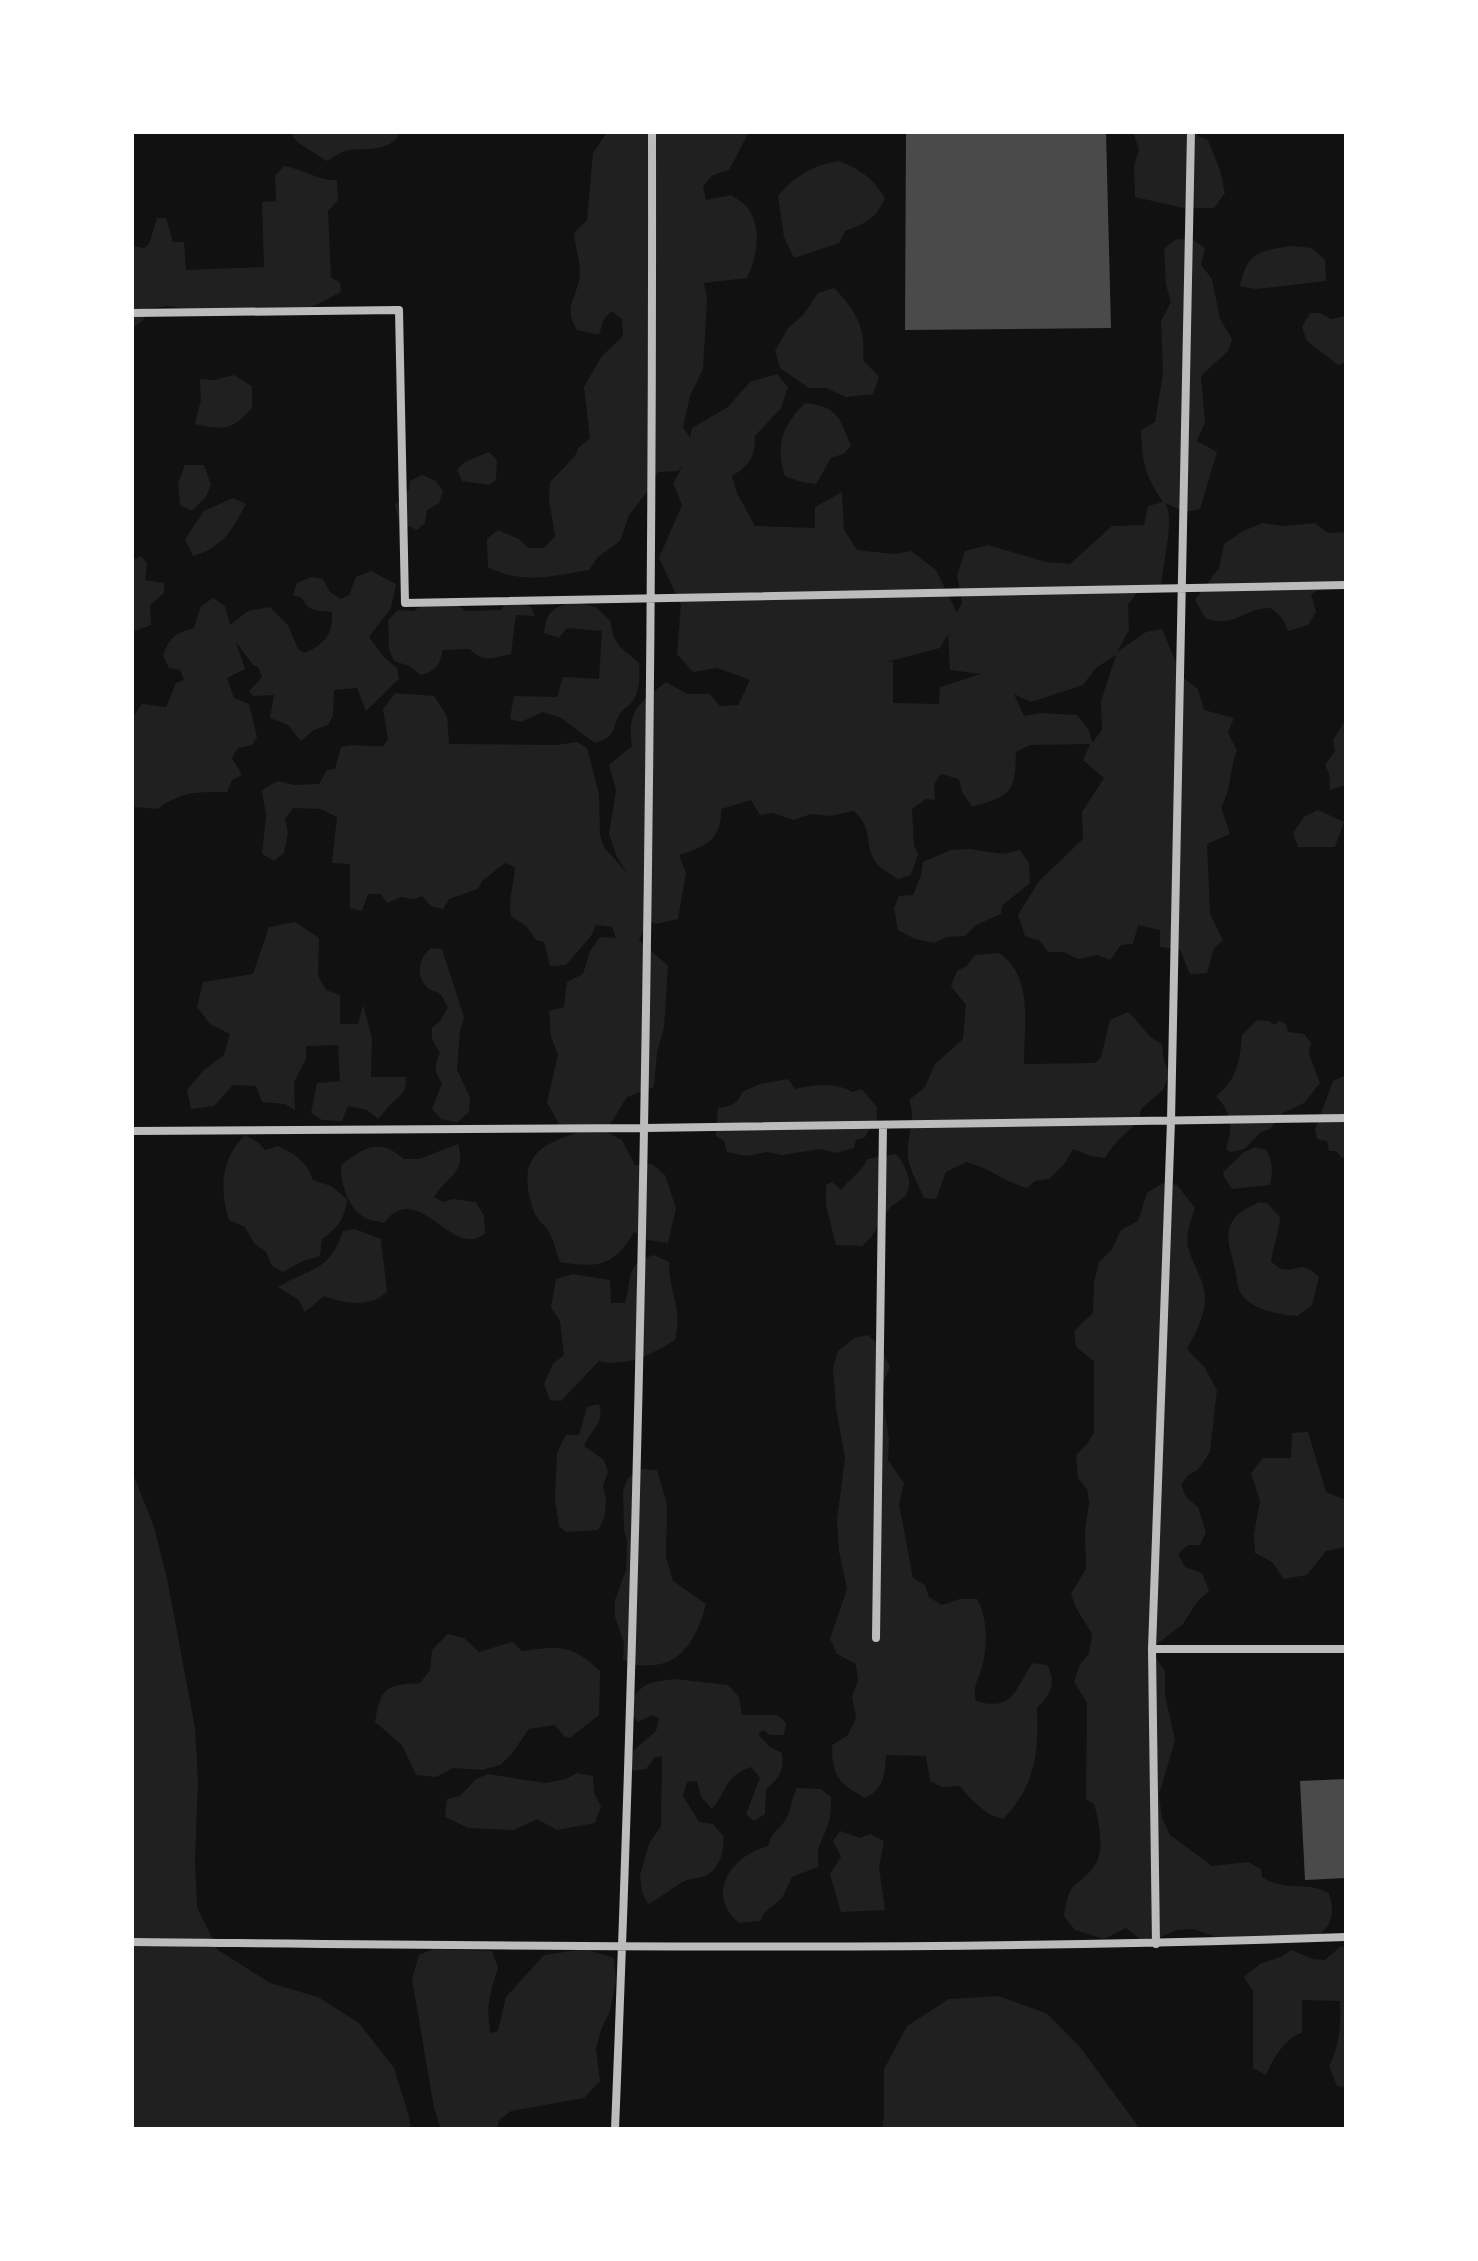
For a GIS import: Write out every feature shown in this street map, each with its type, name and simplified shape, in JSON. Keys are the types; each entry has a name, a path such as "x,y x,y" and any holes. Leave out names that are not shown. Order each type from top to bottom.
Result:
{"street":[{"path":"615,2129 645,1128 653,599 652,132"},
{"path":"1156,1944 1152,1649 1171,1121 1191,132"},
{"path":"132,313 399,310 405,603 1346,585"},
{"path":"132,1131 645,1128 1346,1118"},
{"path":"876,1638 883,1125"},
{"path":"1152,1649 1346,1649"},
{"path":"132,1942 622,1947 1156,1944 1346,1937"}],"shaded area":[{"path":"290,132 401,132 385,146 347,151 327,161 297,142"},
{"path":"607,132 749,132 729,170 713,175 703,186 706,200 731,195 745,205 755,224 757,242 747,278 704,283 707,299 703,369 690,396 683,427 690,438 692,428 728,407 750,382 777,374 788,387 781,408 755,436 754,450 747,464 732,476 737,493 755,526 815,528 815,507 842,492 844,530 857,550 894,554 911,551 936,570 957,613 962,603 957,576 965,551 988,545 1046,562 1070,564 1112,526 1144,525 1148,506 1163,502 1146,468 1141,430 1155,422 1163,373 1161,321 1171,302 1166,285 1164,249 1176,239 1193,240 1205,248 1201,265 1212,279 1220,319 1232,339 1228,351 1201,376 1205,422 1197,441 1217,452 1200,509 1185,512 1165,503 1169,532 1161,590 1139,590 1128,605 1129,630 1117,652 1146,632 1162,629 1182,677 1198,689 1204,710 1234,718 1228,733 1237,750 1221,807 1230,834 1207,844 1210,914 1223,940 1214,948 1207,973 1190,974 1180,950 1160,947 1160,930 1138,925 1133,944 1121,945 1110,960 1097,955 1078,959 1064,952 1048,952 1040,941 1025,936 1018,915 1039,881 1083,839 1082,812 1104,778 1083,760 1090,744 1030,745 1016,752 1014,777 1008,791 972,807 962,792 959,779 941,774 934,784 935,800 926,799 912,809 914,846 918,854 911,875 898,879 877,864 870,850 865,825 854,811 830,816 811,814 794,820 772,813 760,815 751,800 721,809 719,828 710,841 679,855 686,873 678,919 656,924 643,919 645,928 639,940 668,966 664,1028 657,1052 654,1087 627,1097 611,1123 598,1128 622,1140 635,1165 652,1164 665,1175 676,1208 668,1243 648,1240 634,1232 627,1244 612,1258 584,1265 560,1262 549,1232 534,1212 527,1176 537,1153 548,1145 594,1128 559,1124 547,1102 558,1055 551,1037 549,1011 564,1007 567,982 583,974 590,951 600,937 616,938 612,927 596,925 591,936 566,965 550,966 544,942 536,940 526,926 511,916 515,867 505,863 482,881 478,889 449,899 443,909 431,906 422,896 414,899 401,897 387,903 381,894 368,894 362,911 350,908 350,864 332,863 337,817 321,809 293,808 285,819 288,833 284,853 274,861 262,854 266,816 262,790 278,781 294,785 319,784 327,770 335,769 341,747 383,746 388,739 383,709 395,693 434,696 447,716 449,744 557,745 577,742 587,748 599,794 600,835 604,847 627,873 609,834 616,790 609,765 632,746 631,724 637,708 666,682 687,694 710,694 720,706 738,705 750,680 717,668 693,672 677,654 681,605 659,558 682,505 673,483 683,466 678,471 658,472 629,515 620,541 598,557 589,570 525,577 500,573 488,567 487,539 498,530 519,539 528,548 544,548 555,536 549,499 550,482 590,438 584,387 602,356 623,336 622,319 611,311 603,321 599,335 577,330 571,316 580,275 574,233 587,220 593,153","holes":["948,634 950,670 981,674 940,687 939,704 893,703 893,662 887,662 940,648","1116,655 1101,701 1102,730 1092,743 1089,730 1077,715 1041,713 1024,716 1014,694 1031,702 1083,685 1096,668"]},
{"path":"1133,132 1199,132 1197,136 1208,140 1225,193 1214,208 1183,208 1135,197 1134,166 1139,149"},
{"path":"839,161 866,175 876,185 885,198 882,205 864,223 845,231 839,243 794,258 784,237 778,196 805,172"},
{"path":"284,166 323,179 337,180 338,200 328,211 331,277 340,283 341,292 312,307 149,308 143,320 132,329 132,246 144,248 149,244 157,218 166,218 173,242 184,242 186,270 264,267 262,202 276,201 275,176"},
{"path":"1291,246 1312,248 1325,260 1326,281 1256,289 1240,286 1246,266 1256,255"},
{"path":"834,288 858,320 863,338 863,360 879,377 873,394 846,397 826,388 809,388 780,368 775,351 788,328 804,314 818,293"},
{"path":"1310,313 1320,313 1331,319 1346,316 1346,362 1338,365 1307,341 1302,327"},
{"path":"234,375 252,386 252,408 239,421 227,427 195,424 201,400 200,379 214,380"},
{"path":"805,403 831,411 844,428 851,446 843,454 831,458 816,484 785,476 782,465 783,436"},
{"path":"489,452 497,460 496,480 489,485 462,481 457,470 465,462"},
{"path":"185,465 204,465 211,485 206,497 192,511 180,505 178,483"},
{"path":"422,475 436,481 443,491 439,503 427,510 425,523 417,530 399,522 395,505 409,490 410,481"},
{"path":"233,498 246,504 231,530 213,547 193,556 185,539 204,511"},
{"path":"1263,523 1283,526 1315,523 1328,533 1346,532 1346,589 1321,589 1311,594 1316,612 1308,625 1288,631 1283,619 1271,608 1253,611 1232,620 1216,621 1205,618 1195,600 1219,568 1224,544 1243,531"},
{"path":"141,556 147,563 145,580 164,583 164,593 150,605 151,625 132,632 132,560"},
{"path":"371,571 396,584 391,608 369,637 397,668 399,679 366,711 357,688 334,690 333,716 328,725 314,730 301,741 288,725 270,718 274,695 253,696 249,691 262,677 258,667 253,665 236,642 245,669 227,678 234,698 249,704 257,737 252,745 238,748 232,758 242,775 232,780 227,792 190,794 157,809 134,807 132,718 142,704 166,707 176,683 184,680 180,670 169,668 163,656 174,637 194,628 201,606 213,598 225,606 230,625 248,611 270,607 288,625 298,649 305,653 326,637 332,612 311,608 302,598 293,595 297,583 311,577 323,579 330,592 341,599 349,595 356,577"},
{"path":"506,602 531,607 535,616 516,615 511,654 489,658 480,657 470,649 443,650 436,667 421,675 409,666 394,661 389,649 388,620 398,610 414,611 423,604 456,604 466,611 501,610"},
{"path":"573,602 596,607 611,622 613,636 620,647 639,663 639,683 633,701 623,710 608,737 595,743 561,718 543,712 521,722 510,719 514,696 557,697 563,677 599,679 602,631 567,628 559,638 544,633 552,612"},
{"path":"1346,719 1346,785 1330,790 1325,765 1335,751 1333,740"},
{"path":"1318,810 1344,822 1335,847 1298,847 1293,833 1304,817"},
{"path":"970,849 1003,854 1020,850 1029,863 1030,883 1002,906 1001,914 976,925 965,936 946,937 934,943 915,939 898,930 894,908 899,896 913,895 923,862 951,850"},
{"path":"295,922 319,938 318,976 326,990 340,995 340,1024 358,1024 363,1005 372,1038 371,1077 406,1077 404,1091 378,1119 367,1110 348,1106 342,1121 322,1120 311,1113 317,1083 340,1081 338,1045 306,1046 306,1059 294,1082 295,1110 285,1104 262,1102 256,1086 233,1085 214,1106 191,1109 187,1090 204,1070 224,1055 230,1034 210,1024 197,1007 203,982 253,974 269,927"},
{"path":"431,948 442,949 464,1017 457,1070 470,1097 469,1112 457,1122 441,1119 432,1109 442,1083 436,1072 440,1053 432,1039 432,1028 448,1007 438,992 429,989 420,973 421,962"},
{"path":"999,953 1018,975 1022,988 1025,1003 1024,1064 1095,1063 1101,1057 1110,1020 1128,1012 1162,1044 1164,1061 1170,1073 1163,1090 1141,1109 1139,1122 1120,1138 1105,1158 1073,1149 1065,1163 1049,1179 1035,1181 1027,1188 966,1162 946,1172 936,1199 924,1198 909,1161 912,1115 909,1100 925,1087 935,1064 963,1039 966,1005 951,986 957,971 967,966 975,955"},
{"path":"1257,1020 1269,1021 1274,1025 1279,1021 1286,1024 1288,1032 1304,1034 1311,1043 1309,1054 1320,1083 1304,1103 1283,1113 1270,1129 1261,1132 1244,1149 1231,1152 1226,1149 1230,1134 1228,1114 1216,1096 1229,1083 1236,1069 1242,1035"},
{"path":"1346,1075 1346,1156 1342,1158 1336,1151 1329,1151 1327,1141 1317,1139 1315,1130 1333,1081"},
{"path":"788,1079 795,1089 824,1085 852,1092 862,1089 877,1107 877,1118 864,1138 856,1140 854,1148 835,1153 821,1149 782,1155 767,1152 747,1156 727,1152 724,1141 716,1136 718,1108 733,1104 742,1092 760,1084"},
{"path":"245,1135 265,1150 278,1146 295,1155 304,1163 313,1180 331,1186 347,1199 340,1222 322,1239 320,1256 283,1272 272,1266 266,1252 254,1243 245,1227 229,1220 224,1197 224,1174 231,1154"},
{"path":"458,1144 458,1168 434,1197 443,1202 453,1199 476,1202 484,1216 485,1234 474,1239 463,1238 418,1211 407,1209 395,1212 384,1223 365,1218 350,1202 341,1165 357,1154 379,1147 395,1152 404,1159 419,1159"},
{"path":"1255,1147 1266,1150 1268,1155 1272,1167 1270,1185 1232,1189 1223,1172 1244,1152"},
{"path":"896,1154 909,1180 905,1196 890,1208 862,1246 836,1245 826,1205 826,1185 832,1182 841,1190 867,1159"},
{"path":"1163,1183 1177,1185 1195,1208 1188,1231 1188,1246 1203,1286 1205,1301 1201,1320 1187,1349 1205,1368 1217,1390 1210,1452 1198,1470 1188,1475 1181,1485 1186,1497 1198,1507 1206,1532 1200,1545 1188,1545 1178,1554 1185,1567 1202,1573 1209,1591 1197,1602 1183,1624 1157,1644 1156,1658 1165,1671 1165,1695 1175,1740 1159,1795 1162,1818 1170,1835 1212,1866 1248,1862 1261,1869 1262,1877 1271,1882 1312,1887 1329,1893 1332,1915 1320,1935 1221,1939 1194,1929 1176,1930 1159,1938 1139,1938 1126,1928 1104,1939 1075,1930 1064,1916 1073,1887 1097,1862 1100,1846 1094,1804 1086,1799 1087,1703 1074,1682 1080,1664 1089,1654 1092,1634 1071,1594 1086,1569 1085,1530 1089,1503 1087,1489 1078,1478 1076,1455 1094,1432 1094,1361 1076,1347 1074,1331 1093,1313 1094,1283 1099,1262 1112,1249 1121,1230 1138,1221 1147,1193"},
{"path":"1259,1202 1267,1203 1280,1217 1271,1262 1282,1269 1308,1269 1319,1277 1312,1305 1297,1316 1254,1305 1245,1299 1238,1287 1228,1241 1229,1228 1237,1215"},
{"path":"355,1229 381,1239 387,1291 381,1297 365,1302 340,1301 324,1296 305,1312 299,1300 278,1287 325,1262 343,1231"},
{"path":"654,1255 669,1262 677,1309 675,1340 648,1355 629,1361 599,1361 561,1401 550,1400 544,1384 553,1364 564,1355 560,1321 551,1307 556,1279 573,1274 610,1280 611,1303 625,1303 634,1267"},
{"path":"868,1335 879,1345 890,1367 881,1388 889,1440 888,1460 904,1483 899,1504 913,1578 925,1585 929,1597 942,1605 960,1599 977,1599 981,1607 986,1643 975,1688 976,1701 989,1704 1006,1701 1033,1663 1047,1665 1052,1678 1046,1698 1037,1708 1033,1768 1022,1794 1003,1819 984,1810 960,1786 942,1787 930,1781 926,1756 886,1755 882,1781 865,1798 838,1778 833,1764 832,1745 848,1735 856,1718 852,1696 858,1681 856,1664 837,1654 830,1639 847,1589 839,1551 837,1520 845,1457 836,1409 833,1368 838,1351 854,1338"},
{"path":"599,1404 599,1422 584,1446 604,1460 608,1472 603,1486 605,1516 598,1530 566,1532 559,1526 555,1500 557,1453 566,1435 579,1435 587,1407"},
{"path":"1308,1432 1326,1492 1346,1500 1346,1547 1326,1551 1307,1575 1284,1579 1272,1562 1255,1553 1254,1534 1260,1501 1251,1473 1263,1458 1291,1458 1292,1433"},
{"path":"641,1469 657,1470 667,1504 666,1557 673,1581 706,1604 695,1635 682,1652 665,1663 641,1666 623,1659 624,1643 615,1617 615,1600 626,1570 623,1491 628,1478"},
{"path":"132,1471 154,1527 167,1578 195,1728 198,1779 197,1907 218,1950 270,1983 318,1997 359,2023 394,2068 411,2129 132,2129"},
{"path":"448,1634 464,1638 479,1652 512,1642 522,1651 556,1648 573,1651 600,1671 599,1715 570,1738 564,1736 555,1725 529,1729 500,1765 482,1770 453,1768 436,1777 416,1775 402,1745 375,1722 377,1710 387,1690 399,1685 420,1683 430,1670 432,1650"},
{"path":"675,1679 728,1685 739,1697 742,1715 777,1715 786,1723 784,1735 770,1735 763,1730 758,1734 770,1747 782,1753 782,1770 766,1789 765,1814 754,1821 746,1814 760,1778 751,1767 731,1779 712,1809 701,1797 697,1781 687,1782 683,1796 699,1822 713,1824 724,1837 720,1859 710,1873 684,1881 648,1904 642,1892 640,1875 649,1844 661,1826 662,1756 655,1757 646,1769 632,1771 632,1752 656,1731 659,1719 652,1715 638,1722 633,1716 631,1700 640,1689 650,1684"},
{"path":"577,1773 593,1776 594,1793 601,1806 595,1823 557,1830 537,1819 514,1830 468,1828 445,1817 447,1799 460,1796 476,1779 488,1774 545,1783 566,1779"},
{"path":"797,1788 821,1789 831,1797 830,1818 818,1849 818,1867 792,1877 782,1898 765,1912 760,1921 739,1923 724,1900 723,1888 727,1877 743,1858 768,1846 788,1816"},
{"path":"840,1831 860,1838 870,1834 884,1841 879,1867 885,1910 841,1912 830,1874 841,1857 833,1841"},
{"path":"1346,1946 1346,2087 1337,2086 1329,2066 1339,2034 1340,2001 1302,2000 1302,2033 1285,2044 1266,2075 1253,2068 1253,1991 1244,1977 1260,1964 1291,1950 1313,1959 1325,1960 1340,1947"},
{"path":"433,1949 492,1951 498,1968 488,2009 490,2033 498,2031 506,1997 544,1955 585,1949 614,1958 616,1981 610,2011 596,2049 600,2081 584,2098 511,2111 499,2120 497,2129 441,2129 434,2108 412,1979 419,1955"},
{"path":"998,1996 1046,2013 1080,2047 1140,2129 882,2129 884,2069 907,2026 949,1999"}],"building":[{"path":"906,132 1106,132 1111,328 905,330"},
{"path":"1346,1779 1346,1878 1305,1880 1300,1781"}]}
